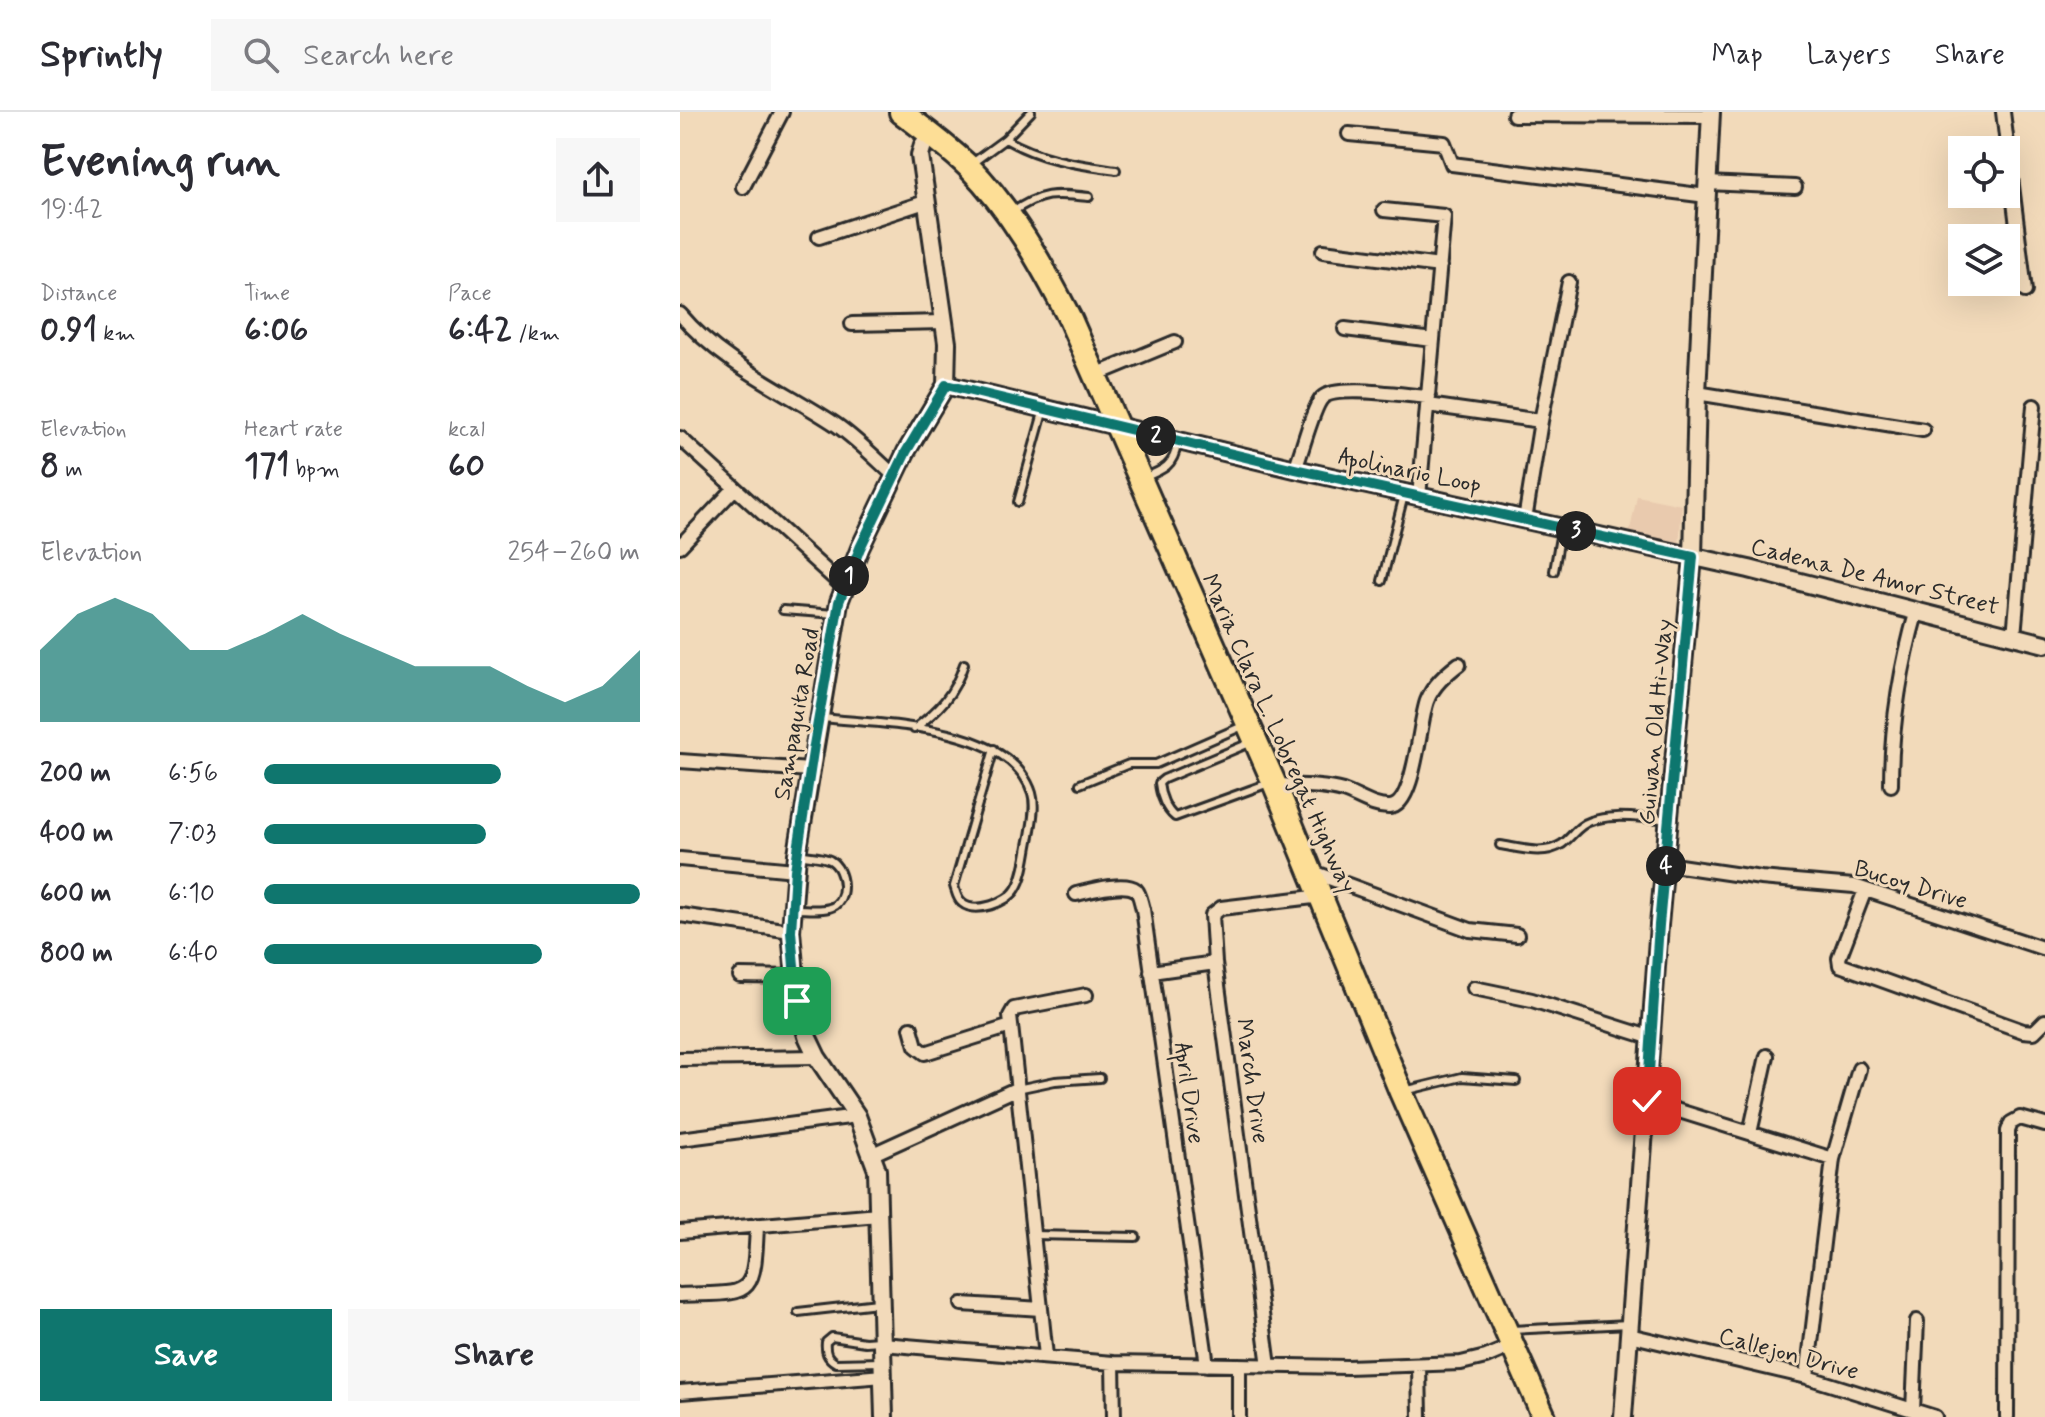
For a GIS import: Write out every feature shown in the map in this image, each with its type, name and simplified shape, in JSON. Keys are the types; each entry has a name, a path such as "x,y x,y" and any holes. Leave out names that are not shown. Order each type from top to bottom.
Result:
{"highway":[{"name":"Maria Clara L. Lobregat Highway","path":"901,112 968,166 1008,215 1046,273 1095,375 1313,872 1401,1092 1544,1417"}],"street":[{"path":"743,187 782,112"},
{"path":"2003,112 2025,291"},
{"path":"1514,115 1710,114"},
{"name":"Guiwan Old Hi-Way","path":"1623,1417 1659,925 1693,557 1710,114"},
{"path":"932,134 920,155 944,322 948,365 946,385 1116,427"},
{"path":"1349,134 1444,143 1452,164 1707,189 1795,187"},
{"path":"819,237 928,201"},
{"path":"1384,210 1444,216 1429,401 1412,495"},
{"path":"1323,251 1440,266"},
{"path":"1525,520 1569,282"},
{"path":"680,314 721,355 838,426 896,477"},
{"path":"852,324 944,322"},
{"path":"1345,329 1433,340"},
{"path":"1095,375 1175,342"},
{"name":"Sampaguita Road","path":"884,1417 877,1170 857,1116 817,1057 807,1036 797,1001 791,931 796,862 837,615 860,548 906,452 946,385"},
{"path":"1295,469 1317,407 1322,398 1331,393 1346,391 1429,401 1541,421"},
{"path":"1697,393 1923,430"},
{"path":"2014,636 2034,406"},
{"name":"Apolinario Loop","path":"1116,427 1693,557"},
{"path":"680,438 845,588"},
{"path":"680,546 735,488"},
{"name":"Cadena De Amor Street","path":"1693,557 2045,644"},
{"path":"1891,785 1899,693 1917,610"},
{"path":"1274,783 1331,789 1381,807 1394,807 1402,802 1410,781 1427,700 1443,676 1459,664"},
{"path":"680,761 810,770"},
{"path":"680,859 796,862"},
{"name":"Bucoy Drive","path":"1666,864 1761,878 1854,886 2045,949"},
{"path":"1313,872 1470,930 1517,935"},
{"name":"April Drive","path":"1076,894 1124,886 1139,894 1207,1365"},
{"path":"1865,890 1839,958 1840,965 2023,1031 2034,1032 2045,1021"},
{"name":"March Drive","path":"1269,1366 1211,920 1214,911 1221,908 1322,896"},
{"path":"680,915 791,931"},
{"path":"1151,972 1215,963"},
{"path":"740,976 795,977"},
{"path":"1474,988 1532,1000 1652,1038"},
{"path":"1046,1356 1010,1016 1014,1009 1086,995"},
{"path":"911,1028 916,1046 925,1053 1011,1026"},
{"path":"1750,1133 1767,1056"},
{"path":"680,1059 817,1057"},
{"path":"1807,1377 1833,1159 1859,1069"},
{"path":"873,1154 1016,1089"},
{"path":"1647,1101 1833,1159"},
{"path":"680,1139 857,1116"},
{"path":"2007,1417 2008,1131 2011,1123 2020,1118 2045,1125"},
{"path":"680,1232 879,1215"},
{"path":"680,1295 735,1293 746,1287 753,1279 756,1265 757,1225"},
{"path":"962,1304 1041,1309"},
{"path":"1913,1410 1917,1321"},
{"name":"Callejon Drive","path":"1630,1330 1807,1377 1891,1411 1913,1410 1935,1417"},
{"path":"882,1342 1113,1363 1269,1366 1419,1365 1475,1361 1508,1338"},
{"path":"1113,1363 1114,1417"},
{"path":"1239,1365 1239,1417"},
{"path":"1419,1365 1420,1417"},
{"path":"680,1392 884,1369"}],"lane":[{"path":"968,166 1005,139 1031,112"},
{"path":"1005,139 1030,153 1052,160 1116,170"},
{"path":"1008,215 1045,194 1089,197"},
{"path":"1018,502 1044,409"},
{"path":"1139,479 1171,464 1177,441"},
{"path":"1382,581 1412,495"},
{"path":"1554,571 1561,528"},
{"path":"783,610 837,615"},
{"path":"914,729 942,707 960,679 964,664"},
{"path":"820,718 966,738 994,749 1014,763 1033,795 1032,822 1019,885 1010,899 994,905 966,906 959,900 954,886 994,749"},
{"path":"1252,732 1164,779 1159,783 1160,791 1175,817 1274,783"},
{"path":"1080,784 1129,764 1156,764 1252,732"},
{"path":"1500,845 1547,851 1563,844 1579,827 1592,820 1670,819"},
{"path":"793,910 829,908 838,903 843,893 841,872 831,860 796,862"},
{"path":"1401,1092 1462,1077 1516,1081"},
{"path":"1016,1089 1055,1081 1100,1078"},
{"path":"1033,1235 1136,1237"},
{"path":"798,1312 882,1303"},
{"path":"1508,1338 1630,1330"},
{"path":"882,1342 832,1337 826,1342 826,1347 830,1360 836,1363 884,1369"}],"shaded area":[{"path":"1637,496 1682,505 1679,547 1629,535"}],"route":[{"path":"797,1001 791,931 795,870 839,602 860,548 906,452 946,385 1295,469 1693,557 1659,925 1647,1101"}]}
